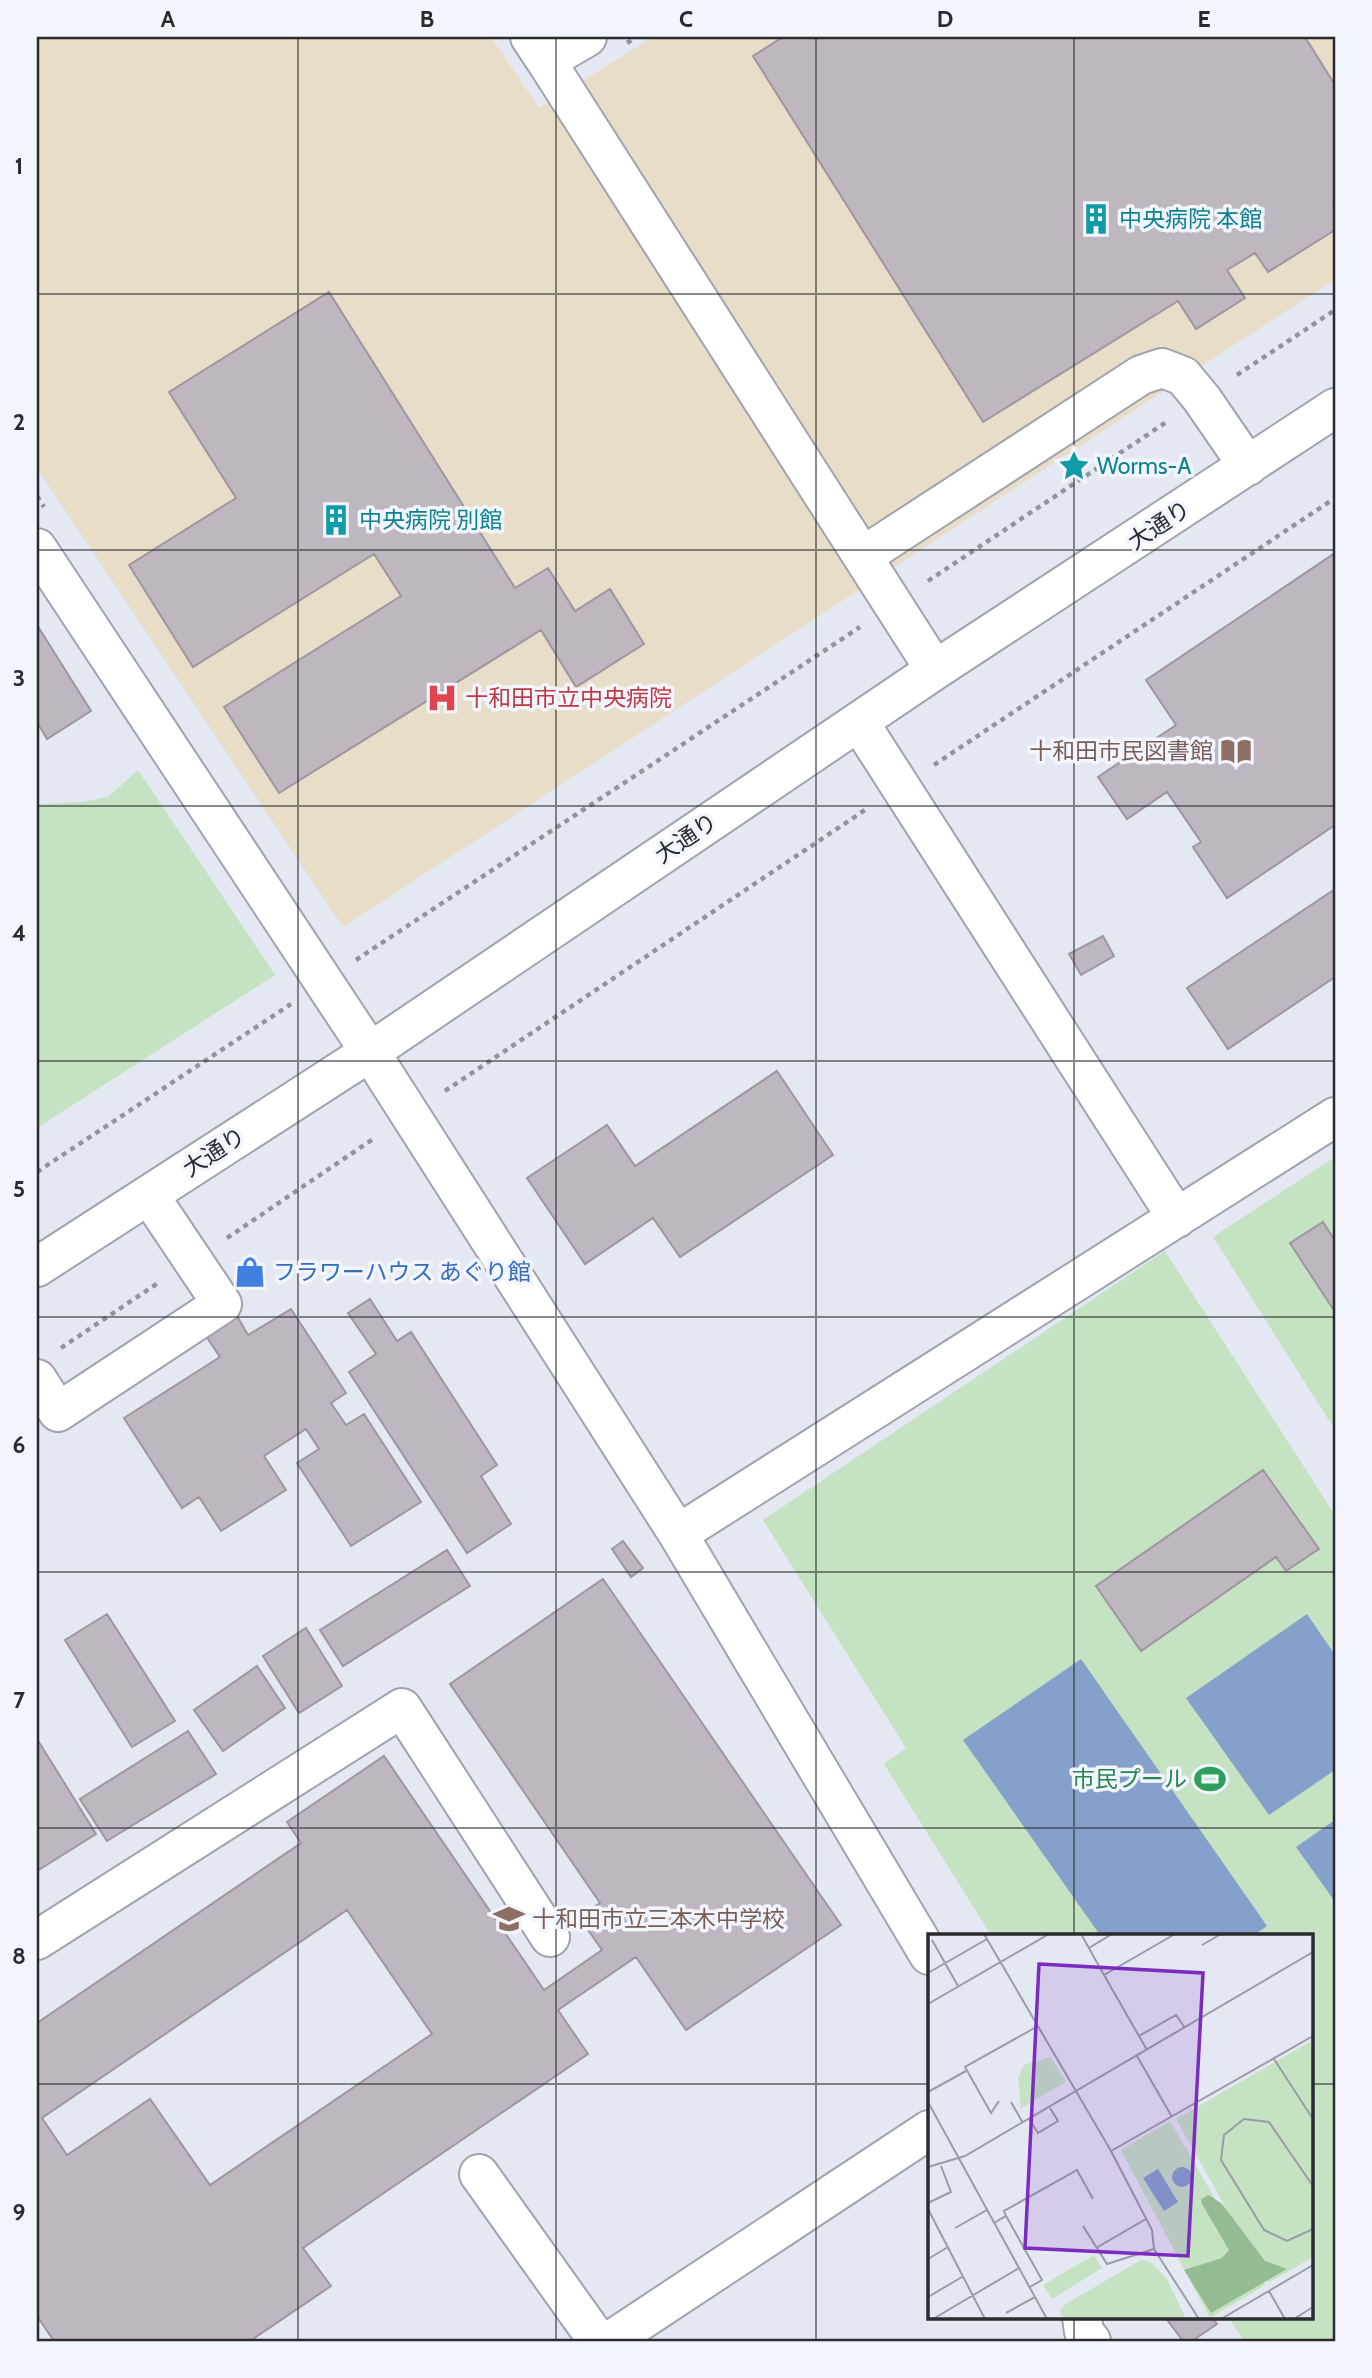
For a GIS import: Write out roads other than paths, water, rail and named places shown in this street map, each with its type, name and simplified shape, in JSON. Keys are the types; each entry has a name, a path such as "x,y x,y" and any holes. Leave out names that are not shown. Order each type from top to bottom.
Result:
{"street":[{"path":"587,37 538,49 935,670"},
{"path":"863,556 1141,374 1161,368 1183,376 1248,467"},
{"name":"大通り","path":"37,1267 370,1052 935,670 1335,408"},
{"path":"37,548 370,1052 678,1534 928,1953"},
{"path":"859,722 1177,1218"},
{"path":"678,1534 1335,1117"},
{"path":"48,1364 58,1412 222,1304 149,1195"},
{"path":"37,1940 402,1708 550,1937"},
{"path":"610,2341 928,2131"},
{"path":"479,2174 598,2341"}],"water":[{"path":"1307,1614 1335,1655 1335,1770 1269,1815 1186,1698"},
{"path":"1081,1659 1267,1926 1255,1934 1099,1934 963,1740"},
{"path":"1335,1820 1335,1897 1333,1899 1296,1847"}],"place":[{"name":"中央病院 本館","path":"1096,219"},
{"name":"Worms-A","path":"1074,466"},
{"name":"中央病院 別館","path":"336,520"},
{"name":"十和田市立中央病院","path":"442,698"},
{"name":"十和田市民図書館","path":"1236,751"},
{"name":"フラワーハウス あぐり館","path":"250,1272"},
{"name":"市民プール","path":"1210,1779"},
{"name":"十和田市立三本木中学校","path":"509,1919"}]}
